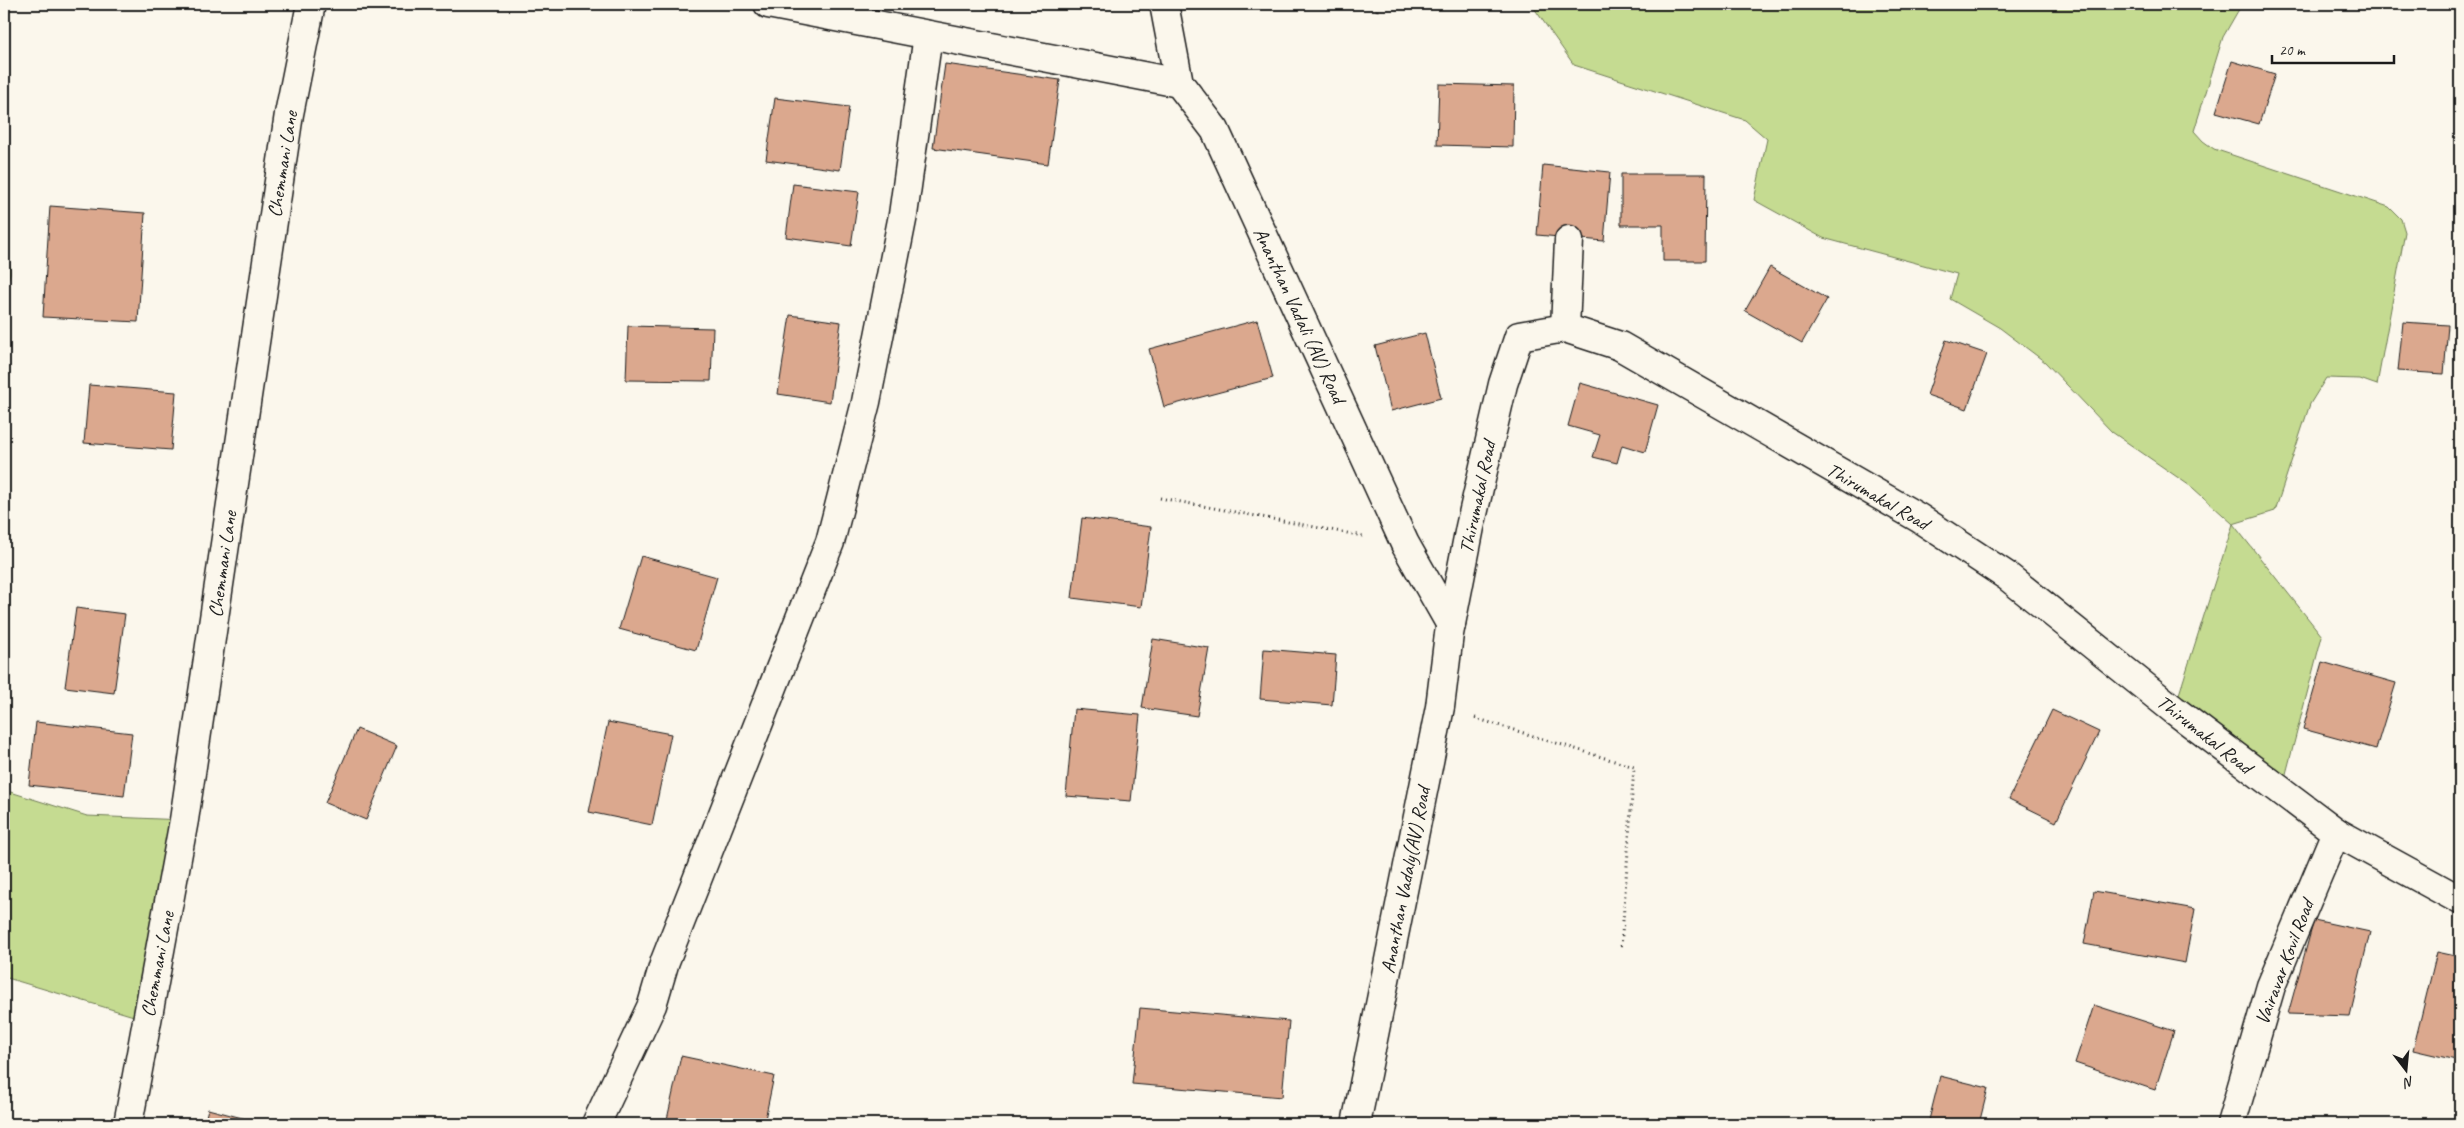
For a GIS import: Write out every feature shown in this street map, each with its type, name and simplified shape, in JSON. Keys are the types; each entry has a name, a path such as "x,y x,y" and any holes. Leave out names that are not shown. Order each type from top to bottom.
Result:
{"street":[{"name":"Chemmani Lane","path":"128,1124 184,820 287,124 310,4"},
{"path":"768,4 1179,83"},
{"name":"Ananthan Vadali (AV) Road","path":"1164,4 1179,83 1215,130 1406,544 1450,630"},
{"path":"596,1124 652,1005 665,961 830,542 866,402 903,215 928,35"},
{"path":"1565,328 1569,240"},
{"name":"Thirumakal Road","path":"1450,630 1503,384 1519,336 1565,328 1620,346 1919,518 2007,576 2174,710 2281,793 2336,832 2460,900"},
{"name":"Ananthan Vadaly(AV) Road","path":"1356,1124 1440,707 1450,630"},
{"name":"Vairavar Kovil Road","path":"2231,1124 2271,986 2336,832"}],"path":[{"path":"1377,10 1378,4"},
{"path":"1160,498 1406,544"},
{"path":"1440,707 1634,768 1621,949"}],"green space":[{"path":"1535,4 2242,4 2223,37 2194,131 2214,149 2389,207 2401,219 2405,232 2377,385 2360,379 2326,378 2310,404 2275,511 2233,524 2193,488 2112,432 2045,362 2000,328 1950,299 1957,274 1823,238 1754,200 1767,139 1745,120 1574,65 1534,8"},
{"path":"4,162 10,273 4,297"},
{"path":"2233,524 2322,636 2281,793 2174,710"},
{"path":"4,790 87,816 184,820 147,1020 4,977"}],"building":[{"path":"2232,61 2275,74 2259,124 2216,112"},
{"path":"945,64 1060,80 1048,164 933,148"},
{"path":"1439,84 1514,86 1513,147 1437,145"},
{"path":"775,98 849,107 840,170 766,160"},
{"path":"1543,165 1610,172 1604,241 1537,235"},
{"path":"1621,174 1706,174 1705,261 1663,261 1663,225 1621,225"},
{"path":"793,184 859,192 851,246 786,237"},
{"path":"50,206 145,213 138,322 43,317"},
{"path":"1770,267 1827,299 1802,343 1745,311"},
{"path":"790,315 841,322 830,402 778,394"},
{"path":"1257,320 1273,378 1164,407 1149,349"},
{"path":"2403,322 2448,325 2444,374 2398,371"},
{"path":"628,326 713,328 711,381 626,380"},
{"path":"1425,333 1441,398 1391,411 1375,346"},
{"path":"1946,340 1987,354 1967,409 1927,395"},
{"path":"1580,383 1658,405 1645,452 1622,445 1617,463 1593,457 1600,435 1568,426"},
{"path":"89,385 176,392 171,450 84,443"},
{"path":"1082,518 1151,527 1141,607 1072,598"},
{"path":"641,556 717,577 696,650 619,629"},
{"path":"76,608 125,614 114,693 65,687"},
{"path":"1153,639 1209,648 1197,716 1142,708"},
{"path":"1264,649 1336,655 1332,705 1260,699"},
{"path":"2322,662 2396,683 2376,749 2303,729"},
{"path":"1074,709 1140,715 1131,801 1066,796"},
{"path":"2052,710 2099,732 2056,822 2009,799"},
{"path":"36,722 132,733 124,796 29,785"},
{"path":"608,722 671,734 652,825 589,812"},
{"path":"357,729 397,746 366,820 325,803"},
{"path":"2094,891 2195,909 2185,963 2084,944"},
{"path":"2314,920 2370,932 2350,1016 2288,1014"},
{"path":"2437,952 2460,957 2460,1061 2413,1050"},
{"path":"2094,1005 2174,1031 2155,1090 2075,1063"},
{"path":"1140,1008 1289,1021 1282,1097 1132,1084"},
{"path":"681,1056 774,1076 764,1124 666,1124"},
{"path":"1940,1076 1988,1088 1979,1124 1928,1124"},
{"path":"208,1109 265,1124 204,1124"}]}
